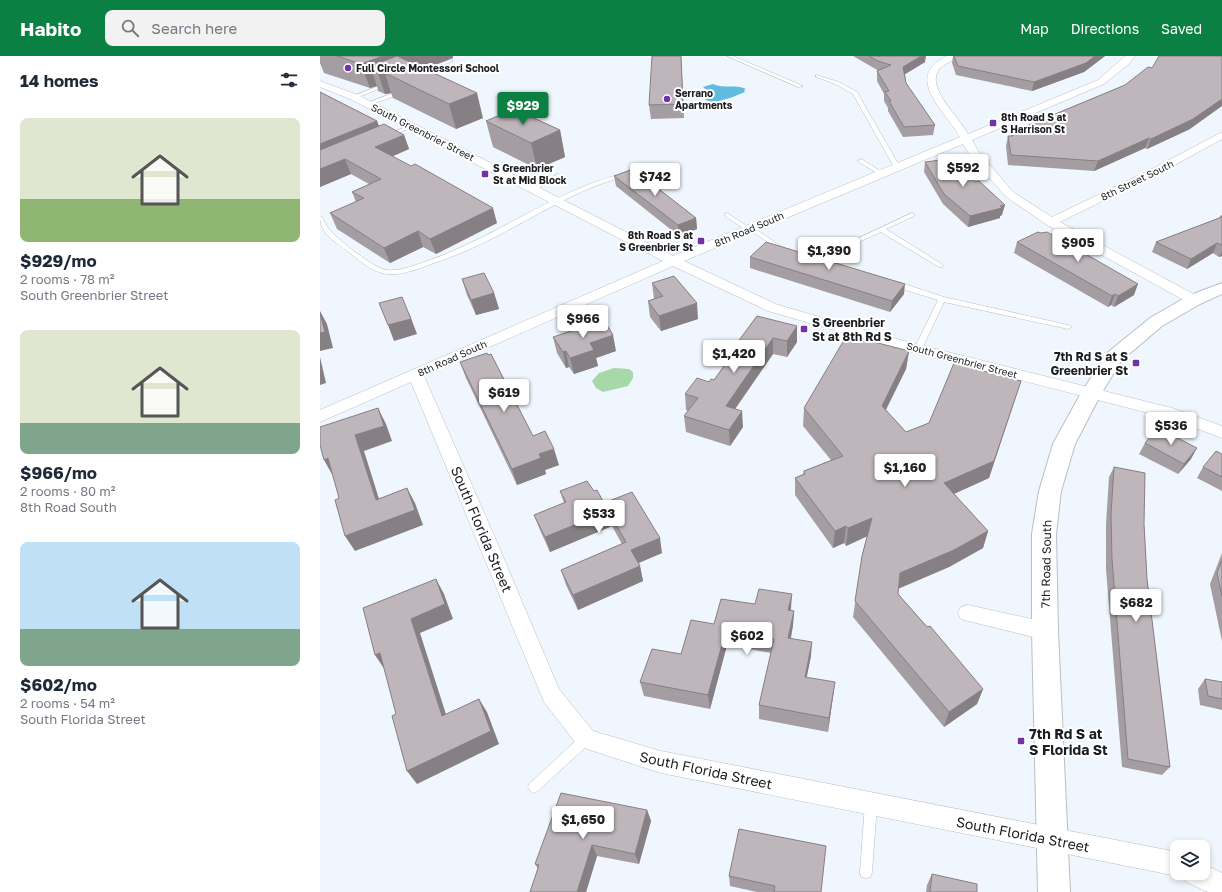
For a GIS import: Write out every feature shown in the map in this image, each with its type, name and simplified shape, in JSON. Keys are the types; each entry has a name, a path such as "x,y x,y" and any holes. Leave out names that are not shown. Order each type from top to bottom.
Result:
{"street":[{"path":"954,56 935,61 931,84 941,104 961,130 973,152 1009,194 1051,222 1194,300"},
{"name":"8th Road South","path":"320,416 673,261 897,167 966,140 1101,82 1128,61 1130,56"},
{"name":"South Greenbrier Street","path":"320,84 354,97 673,261 773,308 918,349 1172,414 1222,432"},
{"name":"8th Street South","path":"1051,222 1158,170 1222,135"},
{"name":"7th Road South","path":"1054,892 1045,631 1044,534 1050,491 1064,444 1091,393 1114,358 1156,322 1194,300 1222,288"},
{"name":"South Florida Street","path":"415,374 491,548 552,695 586,739 661,762 1170,863"},
{"path":"968,613 1045,631"},
{"path":"1210,880 1222,886"}],"lane":[{"path":"729,56 800,86"},
{"path":"410,76 452,61"},
{"path":"818,76 837,82 855,93 897,167"},
{"path":"354,97 396,82"},
{"path":"368,104 393,95"},
{"path":"379,139 412,126"},
{"path":"861,161 882,174"},
{"path":"320,218 326,233 375,268 385,272 398,272 447,257 558,201 627,173 643,170 660,171"},
{"path":"533,189 560,176"},
{"path":"727,215 782,249 794,253"},
{"path":"830,264 812,259 912,215"},
{"path":"882,229 941,266"},
{"path":"890,283 942,299 1068,328"},
{"path":"918,349 942,299"},
{"path":"534,787 586,739"},
{"path":"866,872 871,804"}],"green space":[{"path":"614,368 629,369 633,372 633,378 628,386 603,392 596,388 592,381 599,373"}],"water":[{"path":"713,84 746,89 744,90 745,92 730,98 711,103 700,96 709,92 703,87"}],"building":[{"path":"337,56 383,56 361,64"},
{"path":"397,56 477,93 449,104 385,73 388,71 385,67 377,70 370,66"},
{"path":"652,56 681,56 683,104 649,105"},
{"path":"869,56 921,56 903,67 906,83 935,125 904,127 889,101 891,101 885,92 889,91 877,71 891,65 878,61"},
{"path":"954,56 1095,56 1086,63 1034,82 958,66"},
{"path":"1159,56 1222,56 1222,99 1193,119 1151,139 1149,138 1098,161 1011,155 1008,136 1013,136 1012,132 1125,85 1148,67 1152,68"},
{"path":"320,92 377,121 320,144"},
{"path":"514,109 560,130 531,143 486,121"},
{"path":"384,124 404,135 375,147 411,166 415,164 493,208 430,239 418,231 384,248 330,213 364,198 352,192 381,179 345,159 320,169 320,150"},
{"path":"956,158 975,182 979,181 1005,205 1000,206 1002,208 970,216 944,194 925,162"},
{"path":"633,169 696,218 678,225 614,176"},
{"path":"1222,217 1222,245 1217,243 1191,259 1156,242"},
{"path":"1038,232 1047,232 1138,284 1118,296 1115,294 1112,296 1017,242"},
{"path":"766,242 905,284 892,301 750,257"},
{"path":"484,273 494,293 471,300 462,279"},
{"path":"674,276 697,303 659,316 648,301 663,296 652,283"},
{"path":"402,297 411,319 388,325 379,303"},
{"path":"320,313 325,332 320,333"},
{"path":"757,316 797,326 787,341 773,338 726,406 742,411 729,430 684,416 698,398 685,394 697,378 709,382 711,379 714,380 737,348 734,347"},
{"path":"604,320 613,335 590,343 594,350 570,358 566,351 563,352 553,337"},
{"path":"847,335 909,351 882,406 906,432 929,423 954,363 1021,381 994,461 944,483 988,531 954,550 900,573 898,594 927,627 930,626 983,689 949,712 855,601 862,556 872,518 848,528 846,526 835,531 795,478 805,474 804,471 843,456 804,408"},
{"path":"487,353 488,355 491,354 533,436 545,431 554,449 539,454 541,458 512,469 460,362"},
{"path":"378,408 384,426 355,435 376,500 407,488 415,510 345,536 335,500 339,498 328,458 324,460 320,445 320,427"},
{"path":"1158,428 1197,448 1184,464 1145,443"},
{"path":"1216,451 1222,454 1222,477 1203,467"},
{"path":"1114,467 1145,473 1144,524 1147,579 1170,767 1128,759 1112,559 1111,514"},
{"path":"587,481 594,491 597,490 604,503 632,492 660,538 631,550 640,566 573,595 561,570 626,542 608,511 545,537 534,515 566,502 560,491"},
{"path":"1222,561 1222,596 1217,573"},
{"path":"436,579 445,604 411,619 442,716 479,699 491,731 407,771 392,716 396,714 380,653 375,655 363,608"},
{"path":"759,589 792,594 788,610 794,611 788,638 812,642 805,677 835,682 829,718 759,705 774,639 726,630 708,695 640,682 652,649 681,654 691,620 714,624 721,599 755,604"},
{"path":"1205,679 1222,682 1222,699 1208,696"},
{"path":"561,793 647,810 635,854 592,845 577,892 530,892 539,865 535,864"},
{"path":"739,829 826,846 821,892 774,892 775,886 729,876"},
{"path":"932,874 977,884 977,892 930,892"}],"place":[{"name":"Full Circle Montessori School","path":"348,68"},
{"name":"Serrano Apartments","path":"667,99"},
{"name":"8th Road S at S Harrison St","path":"993,123"},
{"name":"S Greenbrier St at Mid Block","path":"485,174"},
{"name":"8th Road S at S Greenbrier St","path":"701,241"},
{"name":"S Greenbrier St at 8th Rd S","path":"804,329"},
{"name":"7th Rd S at S Greenbrier St","path":"1136,363"},
{"name":"7th Rd S at S Florida St","path":"1021,741"}]}
